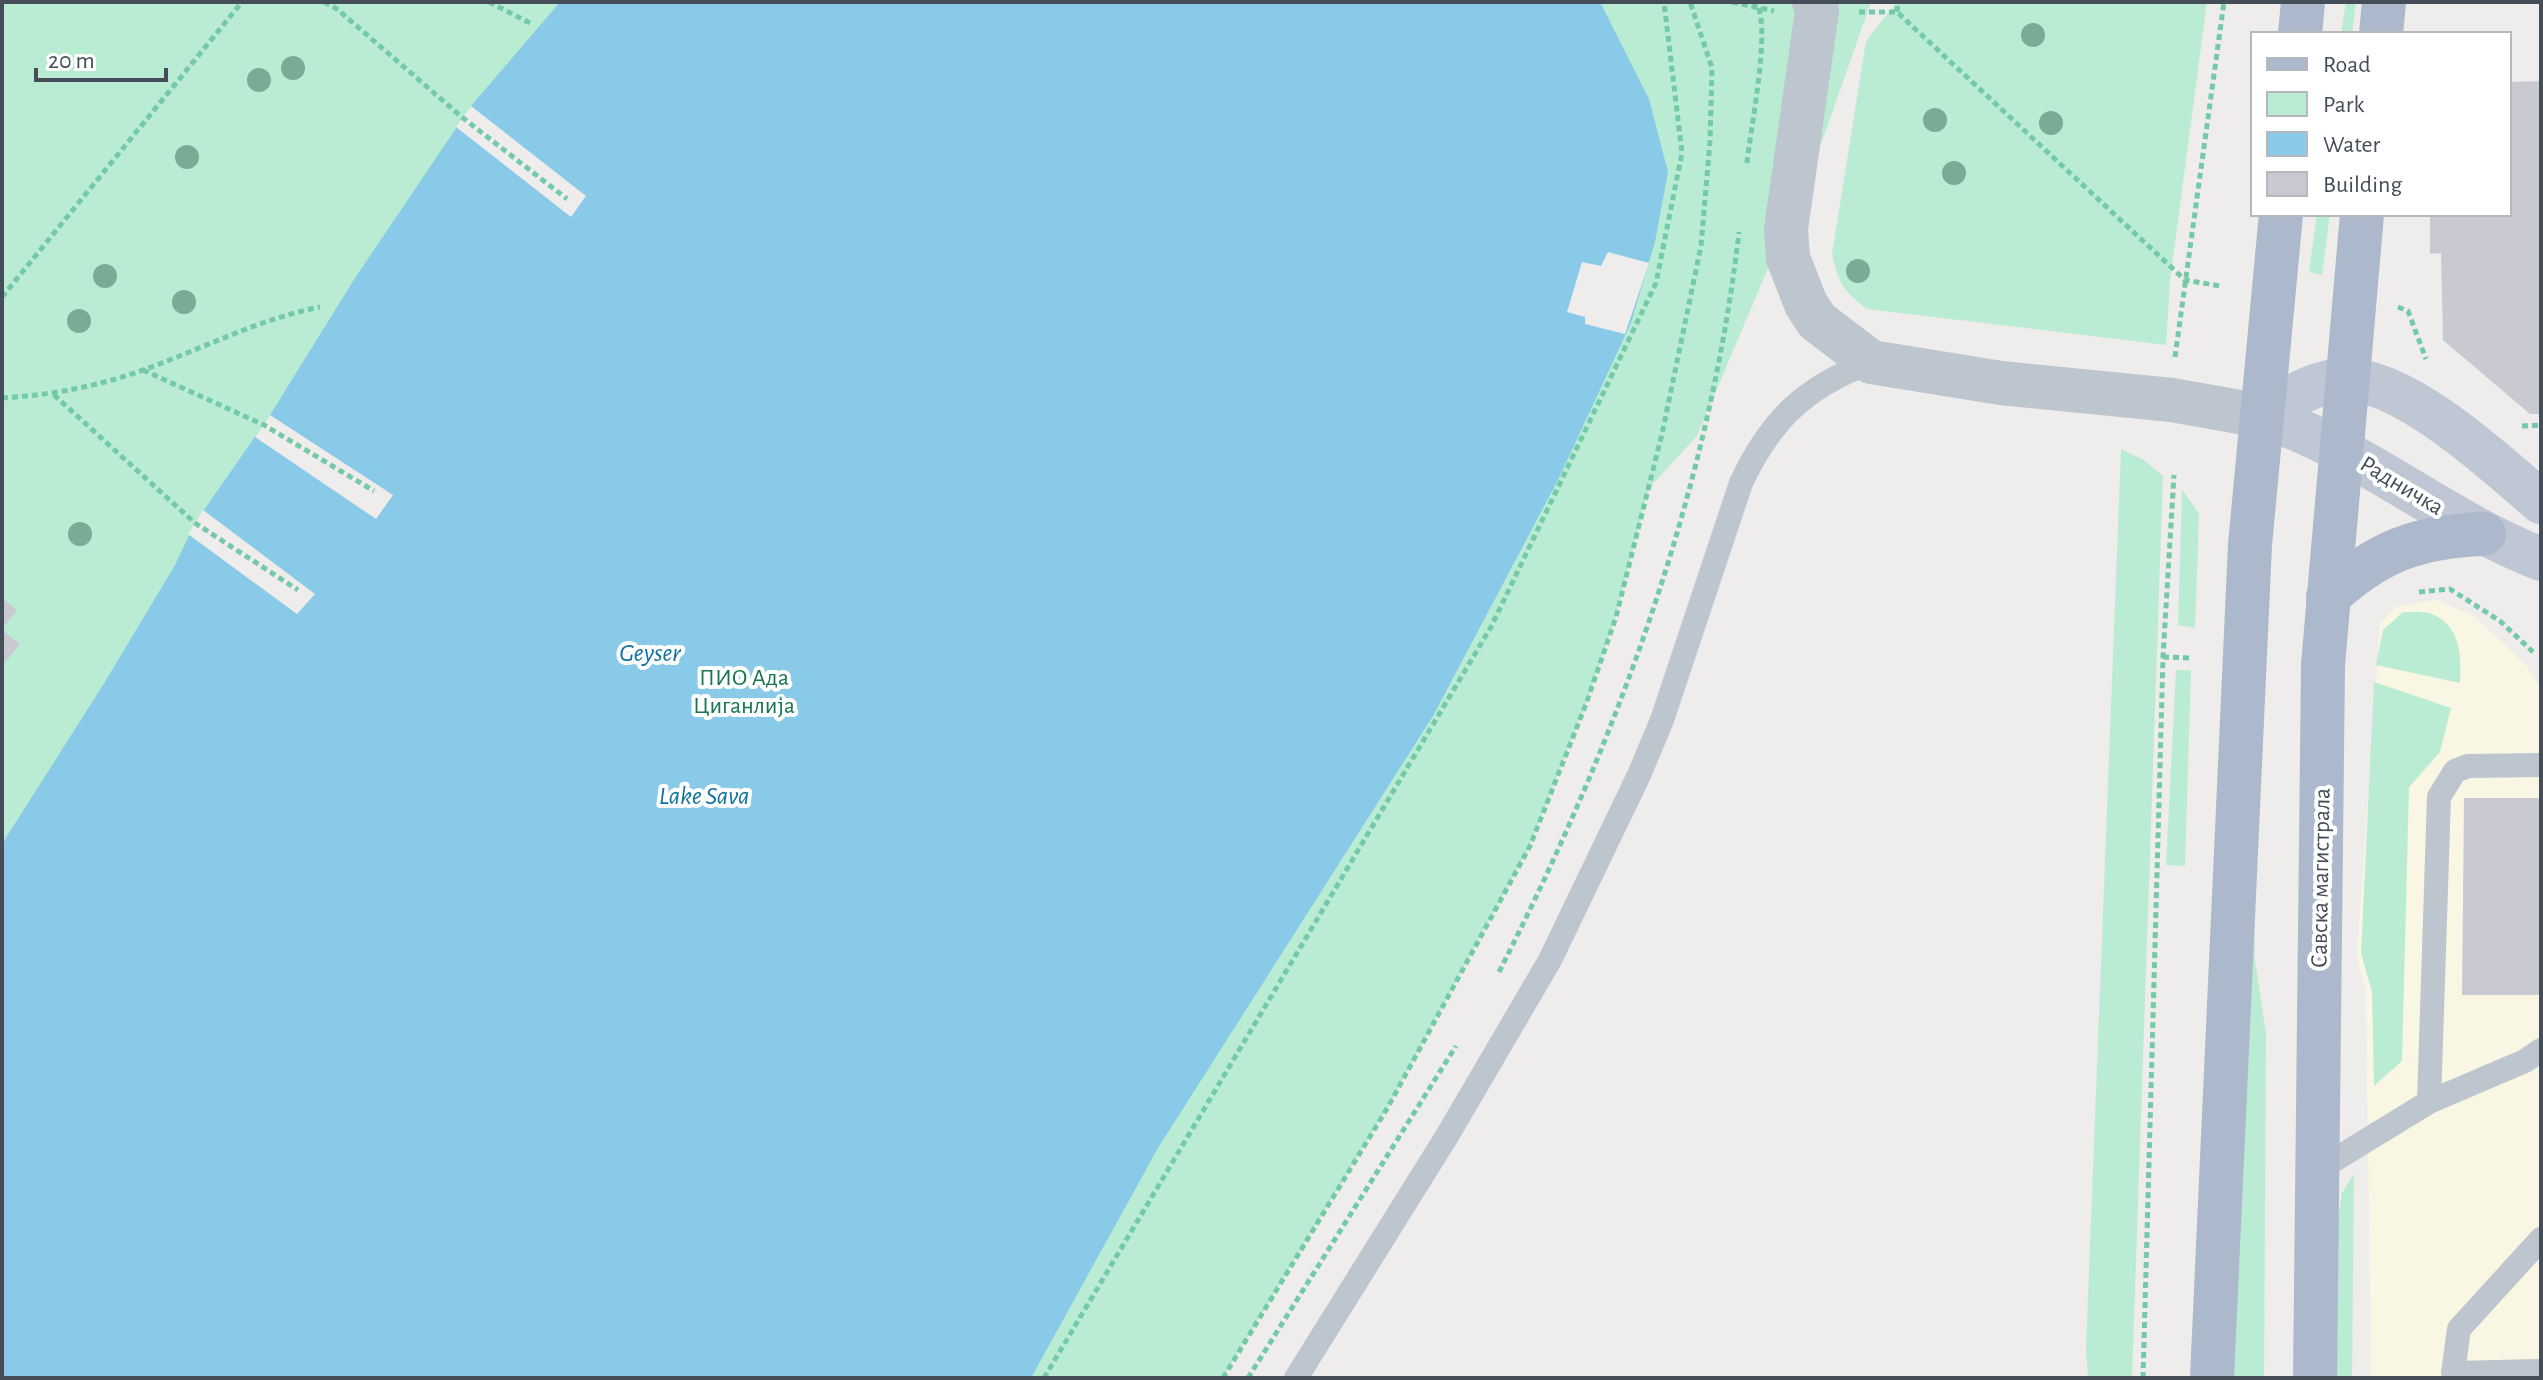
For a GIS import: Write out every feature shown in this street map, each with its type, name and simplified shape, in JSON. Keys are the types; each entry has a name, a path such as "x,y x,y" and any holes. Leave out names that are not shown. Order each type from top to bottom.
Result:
{"main road":[{"path":"2300,32 2303,2"},
{"path":"2381,32 2384,2"},
{"path":"2212,1378 2250,545 2281,216"},
{"path":"2345,380 2362,216"},
{"name":"Савска магистрала","path":"2315,1378 2323,665 2345,380"},
{"path":"2328,597 2347,579 2390,552 2436,538 2484,534"}],"street":[{"path":"1819,5 1786,229 1788,258 1806,304 1817,321 1871,362 2001,383 2172,400 2262,416 2287,399 2323,383 2345,380 2386,388 2426,409 2541,502"},
{"name":"Радничка","path":"2262,416 2301,429 2341,449 2484,534 2541,559"}],"lane":[{"path":"1296,1378 1454,1124 1550,960 1639,775 1662,720 1741,483 1754,456 1794,405 1821,384 1871,362"},
{"path":"2429,1102 2439,797 2455,771 2468,766 2541,765"},
{"path":"2318,1170 2429,1102 2525,1061 2541,1050"},
{"path":"2541,1239 2459,1329 2453,1373 2541,1371"}],"path":[{"path":"2,297 242,2"},
{"path":"324,2 337,9 463,118 567,199"},
{"path":"489,2 532,24"},
{"path":"1044,1378 1491,627 1656,283 1682,153 1664,2"},
{"path":"1223,1378 1388,1107 1524,858 1586,704 1616,617 1662,434 1701,246 1710,141 1712,68 1690,2"},
{"path":"1746,169 1763,40 1761,9 1756,2"},
{"path":"1898,2 1897,12 2185,280 2220,286"},
{"path":"2175,362 2224,2"},
{"path":"1492,985 1567,833 1649,623 1675,544 1715,387 1740,225"},
{"path":"2395,306 2408,311 2426,359"},
{"path":"2,398 53,394 143,370 285,314 320,307"},
{"path":"143,370 264,425 374,491"},
{"path":"53,394 195,523 298,590"},
{"path":"2143,1378 2163,657 2174,475"},
{"path":"2414,592 2450,589 2500,621 2533,652"},
{"path":"2163,657 2191,658"},
{"path":"1248,1378 1457,1045"}],"shaded area":[{"path":"2437,600 2474,616 2526,665 2541,688 2541,1378 2371,1378 2366,993 2357,957 2380,623 2396,607"}],"green space":[{"name":"Lake Sava","path":"2,2 1871,2 1824,136 1697,436 1649,488 1616,617 1586,704 1530,846 1388,1107 1223,1378 2,1378"},
{"path":"1897,2 2207,2 2170,281 2166,345 1867,309 1847,291 1839,279 1832,254 1866,41"},
{"path":"2346,2 2356,2 2352,32 2341,32"},
{"path":"2317,216 2330,216 2322,275 2309,272"},
{"path":"2121,449 2144,460 2163,476 2132,1378 2088,1378 2086,1349"},
{"path":"2182,489 2199,514 2195,628 2178,625"},
{"path":"2403,612 2429,613 2447,624 2457,641 2460,683 2376,665 2383,630"},
{"path":"2176,670 2191,670 2185,866 2166,865"},
{"path":"2374,682 2451,708 2440,752 2409,787 2402,1061 2374,1086 2372,992 2361,953"},
{"path":"2254,917 2255,960 2266,1034 2264,1378 2233,1378"},
{"path":"2354,1174 2352,1378 2334,1378 2337,1224 2342,1193"}],"water":[{"name":"Lake Sava","path":"560,2 1600,2 1649,99 1668,172 1655,242 1631,323 1558,480 1433,716 1158,1148 1031,1378 2,1378 2,844 103,685 175,565 195,523 270,415 355,278 471,106"}],"pier":[{"path":"471,106 586,196 571,217 456,127"},
{"path":"1608,252 1649,263 1625,334 1585,324 1585,317 1567,312 1582,262 1601,266"},
{"path":"270,415 393,495 376,519 255,437"},
{"path":"203,510 315,594 297,614 188,534"}],"building":[{"path":"2541,81 2541,414 2530,414 2443,340 2441,253 2430,254 2430,216 2511,216 2511,82"},
{"path":"2,598 17,610 2,629"},
{"path":"2,630 20,644 2,666"},
{"path":"2464,798 2541,798 2541,995 2462,995"}],"water label":[{"name":"Geyser","path":"650,652"}],"park label":[{"name":"ПИО Ада Циганлија","path":"744,691"}]}
